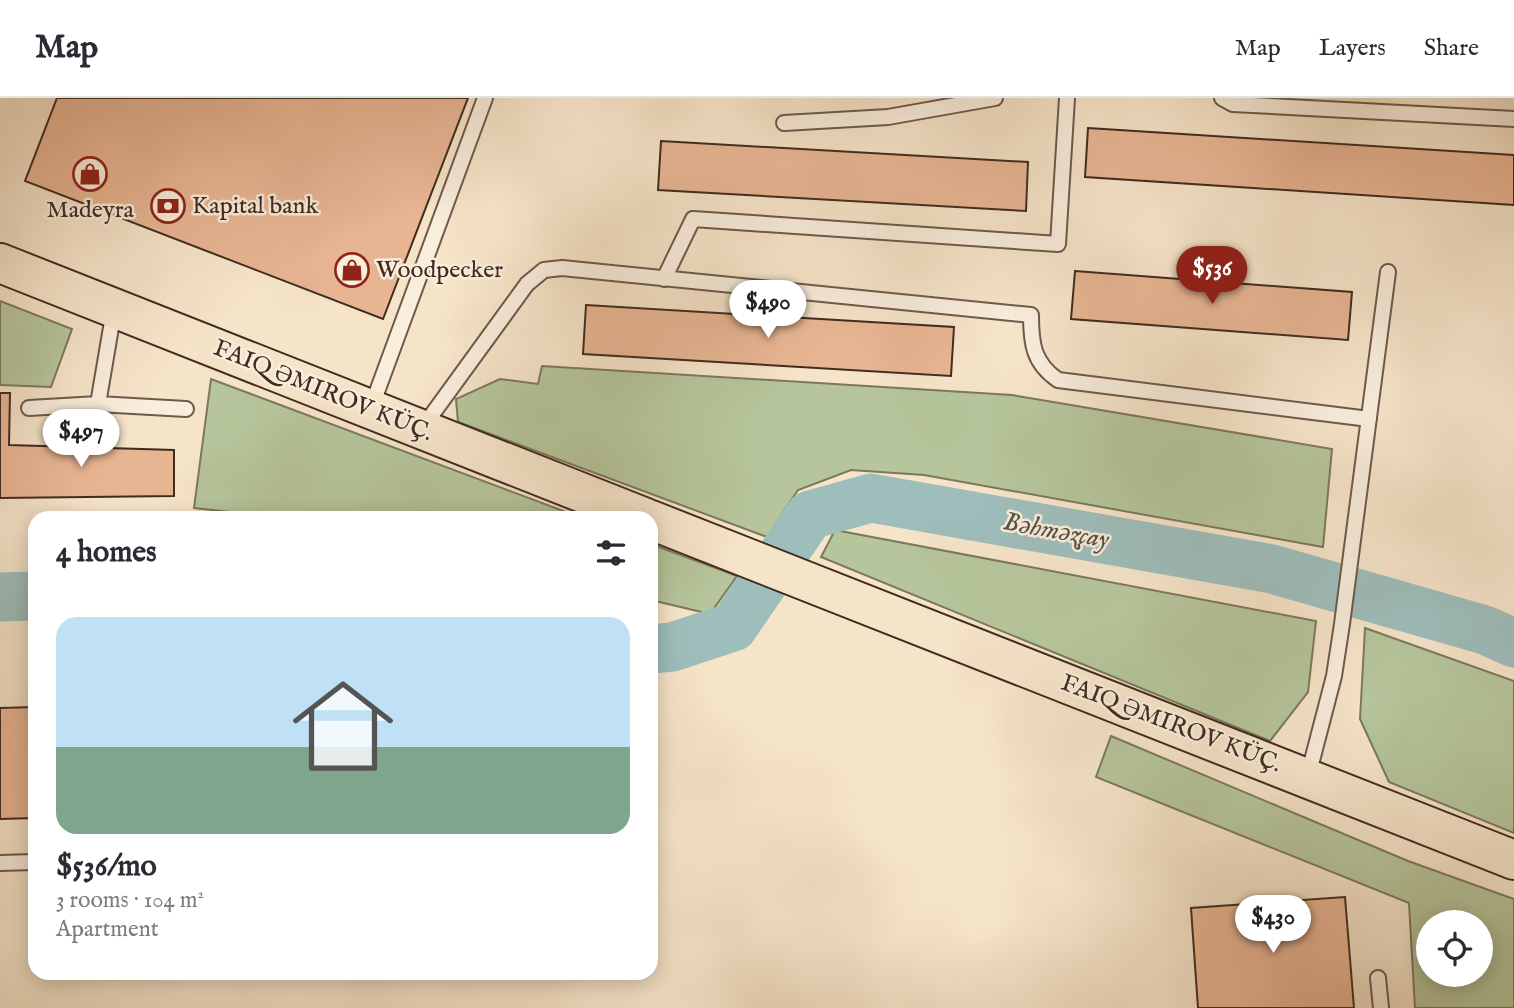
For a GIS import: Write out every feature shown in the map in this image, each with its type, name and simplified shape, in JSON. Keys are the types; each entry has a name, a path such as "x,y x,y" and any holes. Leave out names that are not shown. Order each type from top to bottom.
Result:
{"highway":[{"name":"FAIQ ƏMIROV KÜÇ.","path":"0,263 629,511"},
{"name":"FAIQ ƏMIROV KÜÇ.","path":"658,522 1514,860"}],"lane":[{"path":"370,409 485,98"},
{"path":"784,122 888,117 995,98"},
{"path":"664,279 693,219 1058,244 1067,98"},
{"path":"1222,98 1233,104 1514,119"},
{"path":"421,429 527,284 544,270 562,268 1031,315 1031,345 1044,370 1058,380 1368,419"},
{"path":"1307,778 1334,676 1353,554 1388,272"},
{"path":"98,404 114,309"},
{"path":"29,408 98,404 186,409"},
{"path":"0,863 28,862"},
{"path":"1378,978 1381,1008"}],"green space":[{"path":"0,301 72,329 51,387 0,385"},
{"path":"542,366 1012,395 1332,449 1323,547 924,475 851,470 798,490 767,537 458,422 456,399 500,379 538,384"},
{"path":"211,379 563,511 222,511 194,508"},
{"path":"835,530 1316,621 1308,692 1270,741 821,557"},
{"path":"658,547 737,576 710,614 658,602"},
{"path":"1365,628 1514,681 1514,833 1389,782 1360,719"},
{"path":"1111,736 1408,861 1514,899 1514,1008 1415,1008 1409,903 1096,777"}],"building":[{"path":"57,98 468,98 383,319 25,181"},
{"path":"1088,128 1514,155 1514,205 1085,177"},
{"path":"661,141 1028,162 1026,211 658,190"},
{"path":"1075,271 1352,292 1348,340 1071,319"},
{"path":"586,305 954,327 951,376 583,354"},
{"path":"0,393 10,393 9,445 174,450 174,496 0,498"},
{"path":"28,707 28,818 0,819 0,708"},
{"path":"1345,897 1354,1008 1198,1008 1191,908"}],"waterway":[{"name":"Bəhməzçay","path":"658,648 672,647 733,627 810,515 871,498 1272,569 1485,630 1514,643"},
{"name":"Bəhməzçay","path":"0,597 28,596"}],"place":[{"name":"Madeyra","path":"90,174"},
{"name":"Kapital bank","path":"168,206"},
{"name":"Woodpecker","path":"352,270"}]}
